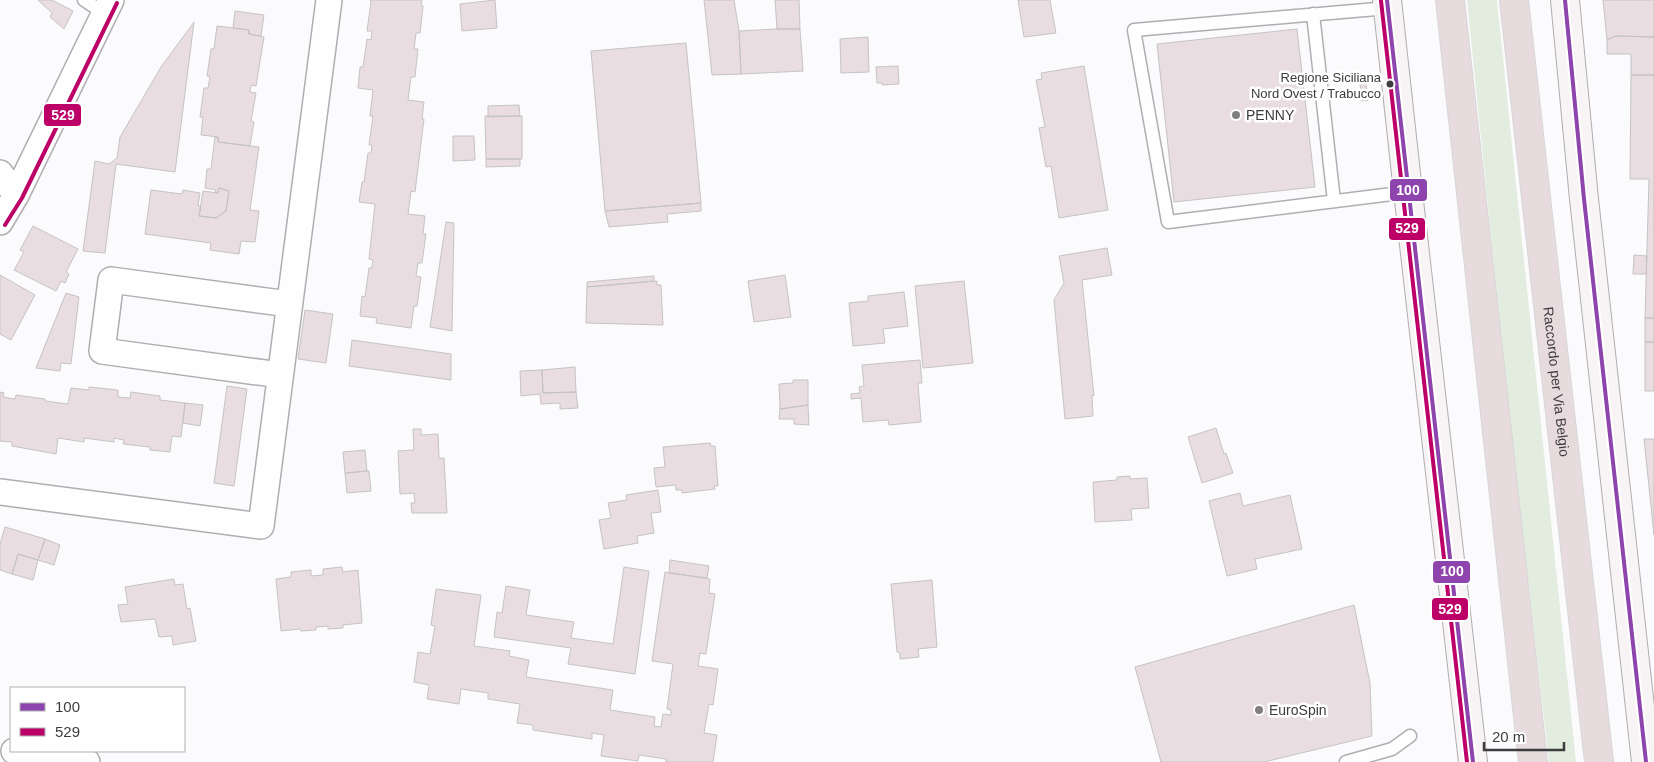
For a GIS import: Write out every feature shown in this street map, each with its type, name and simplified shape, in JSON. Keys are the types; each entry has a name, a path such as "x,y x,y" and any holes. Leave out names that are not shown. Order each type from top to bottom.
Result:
{"highway":[{"path":"1450,0 1533,762"},
{"name":"Raccordo per Via Belgio","path":"1514,0 1599,762"}],"street":[{"path":"0,492 260,526 329,0"},
{"path":"1565,0 1589,248 1646,762"},
{"path":"0,222 16,195 100,4"},
{"path":"1388,4 1473,762"},
{"path":"0,173 16,195"},
{"path":"280,375 102,351 104,333 111,280 289,304"},
{"path":"20,752 87,762"}],"lane":[{"path":"1388,4 1314,14 1134,30 1168,222 1408,192"},
{"path":"1314,14 1334,201"},
{"path":"1346,762 1392,749 1410,736"}],"green space":[{"path":"1467,0 1497,0 1576,762 1549,762 1510,423"}],"building":[{"path":"38,0 52,0 73,11 64,29 50,17 52,13"},
{"path":"370,0 422,0 421,5 423,6 420,33 416,33 414,49 418,49 415,77 411,77 408,100 424,102 422,119 424,119 415,192 411,191 408,214 425,216 423,234 426,234 422,263 418,263 416,276 421,277 417,306 414,306 411,328 376,323 377,318 360,316 362,296 365,297 369,268 372,268 373,260 369,259 375,204 359,202 368,153 371,153 372,145 369,145 373,116 370,116 373,90 358,88 360,67 363,67 367,39 371,40 372,31 367,31"},
{"path":"495,0 497,28 462,31 460,4"},
{"path":"704,0 734,0 739,31 741,74 712,75"},
{"path":"775,0 799,0 800,29 777,29"},
{"path":"1018,0 1050,0 1056,33 1024,37"},
{"path":"1603,0 1654,0 1654,37 1615,36 1607,40"},
{"path":"235,11 264,15 261,36 249,34 249,30 233,28"},
{"path":"194,22 175,172 116,164 105,253 83,251 95,161 109,164 117,158 120,137 161,67"},
{"path":"217,26 249,30 249,34 264,37 256,86 251,85 250,92 256,93 251,121 254,122 250,146 218,142 218,137 201,135 203,117 200,117 204,88 208,88 210,77 207,76 211,49 214,49"},
{"path":"800,29 803,71 741,74 739,31"},
{"name":"PENNY","path":"1297,29 1315,187 1174,202 1157,44"},
{"path":"1615,36 1654,37 1654,75 1631,75 1631,54 1607,54 1607,40"},
{"path":"868,37 869,72 841,73 840,39"},
{"path":"686,43 701,203 605,211 591,51"},
{"path":"898,66 899,84 882,85 882,83 877,83 876,67"},
{"path":"1084,66 1108,210 1059,218 1051,166 1046,167 1039,128 1045,127 1036,80 1042,79 1041,73"},
{"path":"1631,75 1654,75 1654,318 1645,318 1649,179 1630,179"},
{"path":"1366,83 1368,100 1362,101 1360,84"},
{"path":"519,105 520,116 488,117 488,106"},
{"path":"485,116 522,116 522,159 486,159"},
{"path":"453,136 474,136 475,160 453,161"},
{"path":"215,137 218,137 218,142 259,147 250,210 259,211 255,242 241,241 239,254 210,250 211,243 145,234 151,190 182,194 183,190 200,193 198,206 201,206 199,216 216,218 226,211 229,191 219,188 218,193 215,192 216,190 205,188 207,169 211,169"},
{"path":"486,159 520,159 520,166 486,167"},
{"path":"219,188 229,191 226,211 216,218 199,216 203,191 218,193"},
{"path":"701,203 701,211 667,214 668,222 609,227 605,211"},
{"path":"446,222 454,223 452,331 430,327"},
{"path":"33,226 78,249 66,272 69,274 65,283 61,281 56,291 14,270 24,252 20,250"},
{"path":"1107,248 1112,275 1082,280 1094,396 1092,395 1093,416 1065,419 1054,300 1064,283 1059,256"},
{"path":"1634,255 1647,256 1646,274 1633,274"},
{"path":"0,275 35,295 11,340 0,334"},
{"path":"785,275 791,317 754,322 748,281"},
{"path":"654,276 654,281 587,287 587,282"},
{"path":"657,281 657,285 661,285 663,325 586,323 587,287"},
{"path":"964,281 973,363 923,368 915,286"},
{"path":"904,292 908,326 883,329 885,343 853,346 849,303 868,301 868,296"},
{"path":"66,293 79,297 71,364 61,363 60,371 36,368"},
{"path":"305,310 333,314 326,363 298,359"},
{"path":"1645,318 1654,318 1654,342 1645,342"},
{"path":"352,340 451,354 451,380 349,366"},
{"path":"1645,342 1654,342 1654,391 1645,391"},
{"path":"920,360 922,383 918,383 921,422 889,425 888,420 863,422 861,398 851,399 851,394 860,393 859,387 864,386 862,365"},
{"path":"575,367 576,392 543,393 542,370"},
{"path":"542,370 543,393 576,392 578,408 560,409 560,403 541,404 540,394 521,396 520,371"},
{"path":"793,380 808,380 808,405 780,409 779,384 793,383"},
{"path":"227,386 247,389 234,486 214,483"},
{"path":"89,387 118,390 118,397 130,398 131,392 160,396 160,400 185,403 181,437 172,436 170,452 150,450 150,447 123,444 124,440 114,438 114,442 84,438 84,442 58,438 56,454 12,446 12,442 0,441 0,392 4,393 3,397 15,399 16,395 68,404 71,388 89,390"},
{"path":"185,403 203,405 200,426 183,423"},
{"path":"808,405 809,425 794,424 794,419 779,419 780,409"},
{"path":"1216,428 1224,454 1226,453 1233,473 1202,483 1188,437"},
{"path":"413,429 421,429 421,435 438,434 439,458 444,458 447,513 412,513 411,503 415,503 414,493 400,494 398,451 414,450"},
{"path":"1644,439 1654,439 1654,535"},
{"path":"710,443 711,446 715,446 718,486 714,486 715,489 682,493 682,490 676,490 676,485 656,487 654,468 665,467 663,447"},
{"path":"365,450 367,471 345,473 343,452"},
{"path":"369,471 371,491 347,493 345,473"},
{"path":"1130,476 1130,479 1147,478 1149,508 1131,509 1132,520 1095,522 1093,482 1117,480 1117,477"},
{"path":"658,490 661,512 651,513 654,533 637,536 638,543 604,549 599,520 611,518 608,503 627,500 626,495"},
{"path":"1240,493 1243,506 1290,495 1302,549 1255,559 1257,569 1227,576 1209,501"},
{"path":"5,527 45,539 38,560 18,554 12,574 0,570 0,544"},
{"path":"45,539 60,545 54,565 38,560"},
{"path":"18,554 38,560 33,580 12,574"},
{"path":"670,560 709,566 707,578 669,573"},
{"path":"342,567 343,572 358,570 362,623 343,625 343,628 328,629 328,626 316,627 316,630 281,631 276,579 291,577 291,572 311,570 311,576 323,575 323,569"},
{"path":"624,567 649,571 635,674 568,664 571,648 494,637 497,612 502,613 506,586 530,590 526,615 574,622 571,638 613,644"},
{"path":"665,572 710,579 709,593 715,594 706,654 700,653 698,666 718,669 713,705 709,704 704,733 717,735 713,762 666,762 666,759 639,755 638,761 601,756 604,735 592,733 592,739 533,730 533,725 517,723 520,704 488,699 488,693 461,689 459,704 427,699 429,685 414,682 418,652 430,654 435,626 431,625 436,589 481,595 474,646 510,651 509,656 529,660 526,677 613,690 610,710 655,717 654,726 661,727 663,714 671,715 671,710 667,709 673,664 652,661"},
{"path":"174,579 175,585 183,584 187,609 190,608 196,641 173,645 172,636 159,637 155,619 121,622 118,605 128,604 125,587"},
{"path":"932,580 937,647 918,649 919,657 900,659 900,653 897,652 891,584"},
{"name":"EuroSpin","path":"1354,605 1370,683 1372,736 1264,762 1161,762 1135,667"}],"transit line":[{"name":"100","path":"1387,0 1473,762"},
{"name":"100","path":"1565,0 1584,199 1646,762"},
{"name":"529","path":"1381,1 1467,762"},
{"name":"529","path":"5,225 22,198 117,3"}],"place":[{"name":"Regione Siciliana Nord Ovest / Trabucco","path":"1390,84"},
{"name":"PENNY","path":"1236,115"},
{"name":"EuroSpin","path":"1259,710"}]}
